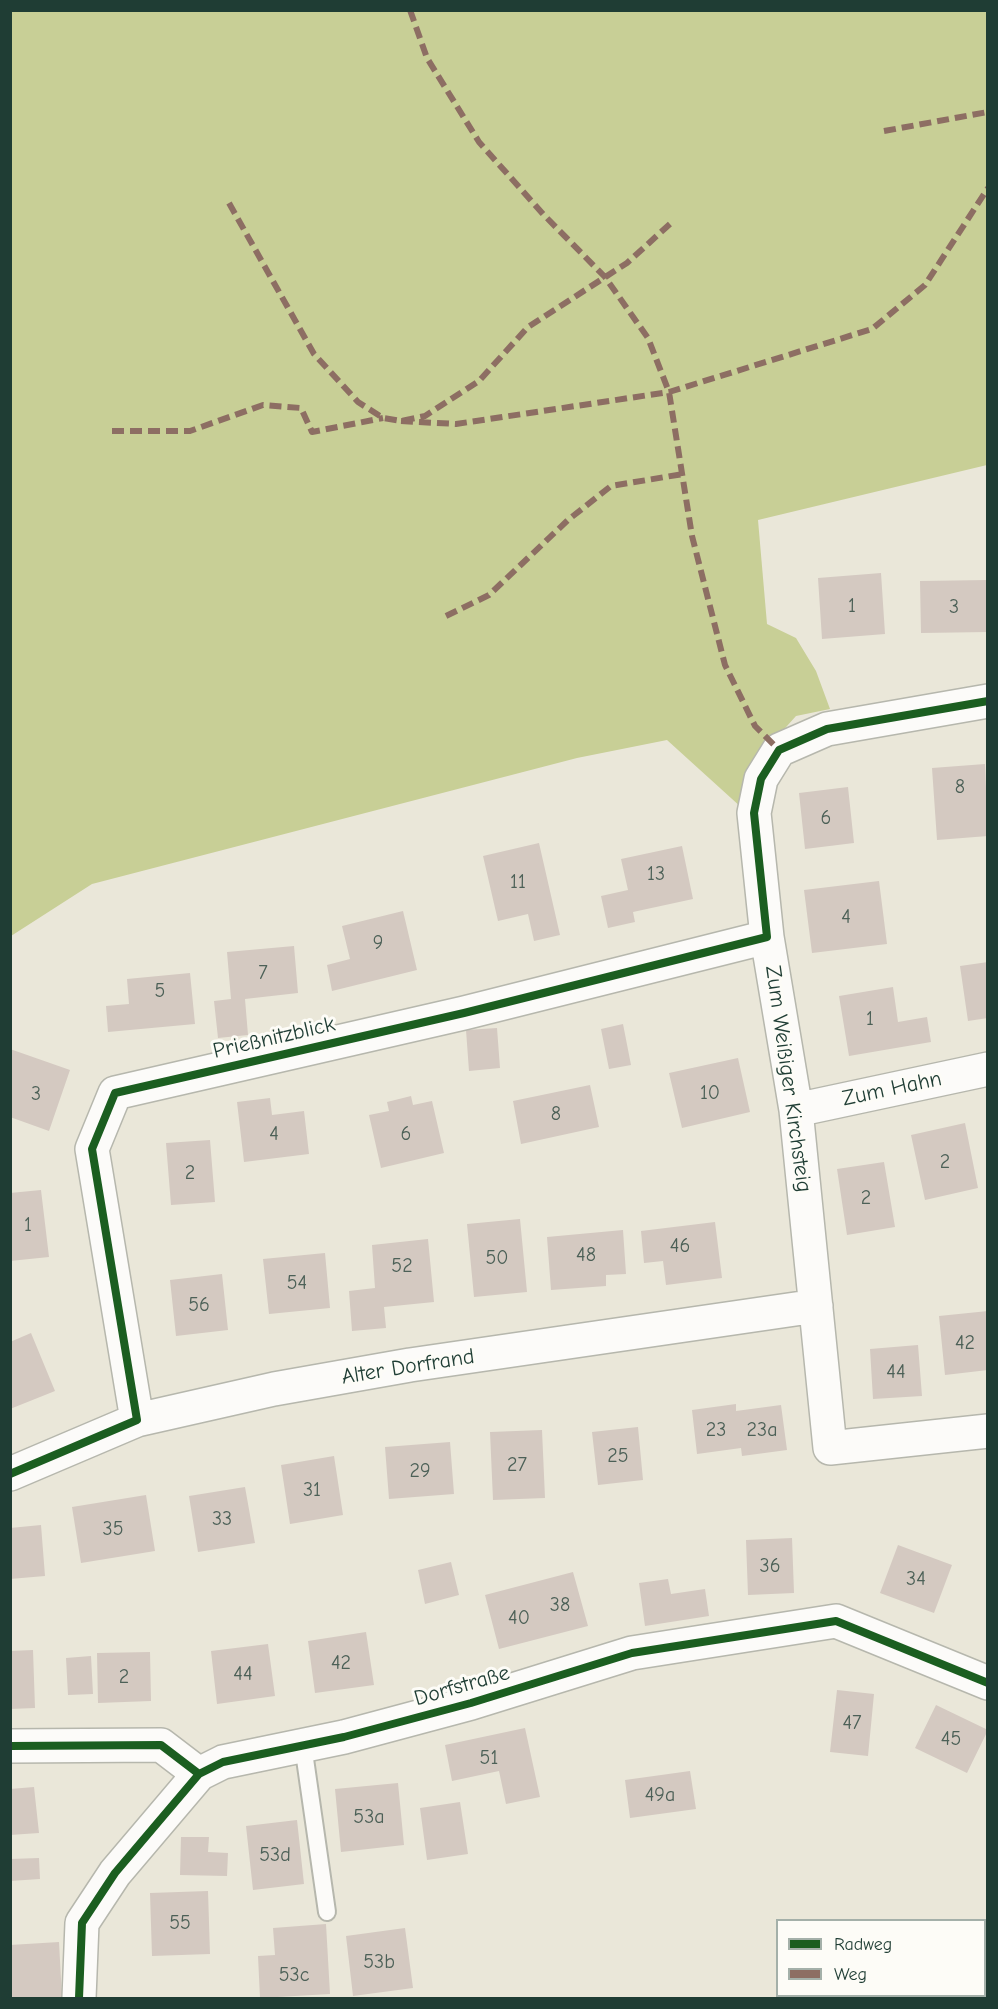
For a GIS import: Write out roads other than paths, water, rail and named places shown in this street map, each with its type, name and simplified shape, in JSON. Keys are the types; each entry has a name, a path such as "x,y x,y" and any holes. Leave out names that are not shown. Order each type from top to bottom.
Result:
{"street":[{"name":"Zum Weißiger Kirchsteig","path":"987,701 827,729 779,750 761,779 754,813 767,937 796,1110 830,1448 987,1431"},
{"name":"Prießnitzblick","path":"137,1420 92,1149 115,1093 464,1013 767,937"},
{"name":"Zum Hahn","path":"796,1110 987,1069"},
{"name":"Alter Dorfrand","path":"10,1474 137,1420 274,1389 410,1365 816,1306"},
{"name":"Dorfstraße","path":"79,1998 82,1923 115,1873 199,1774 223,1762 471,1704 633,1653 836,1621 987,1683"},
{"path":"10,1746 160,1745 199,1774"}],"lane":[{"path":"303,1745 327,1912"}]}
